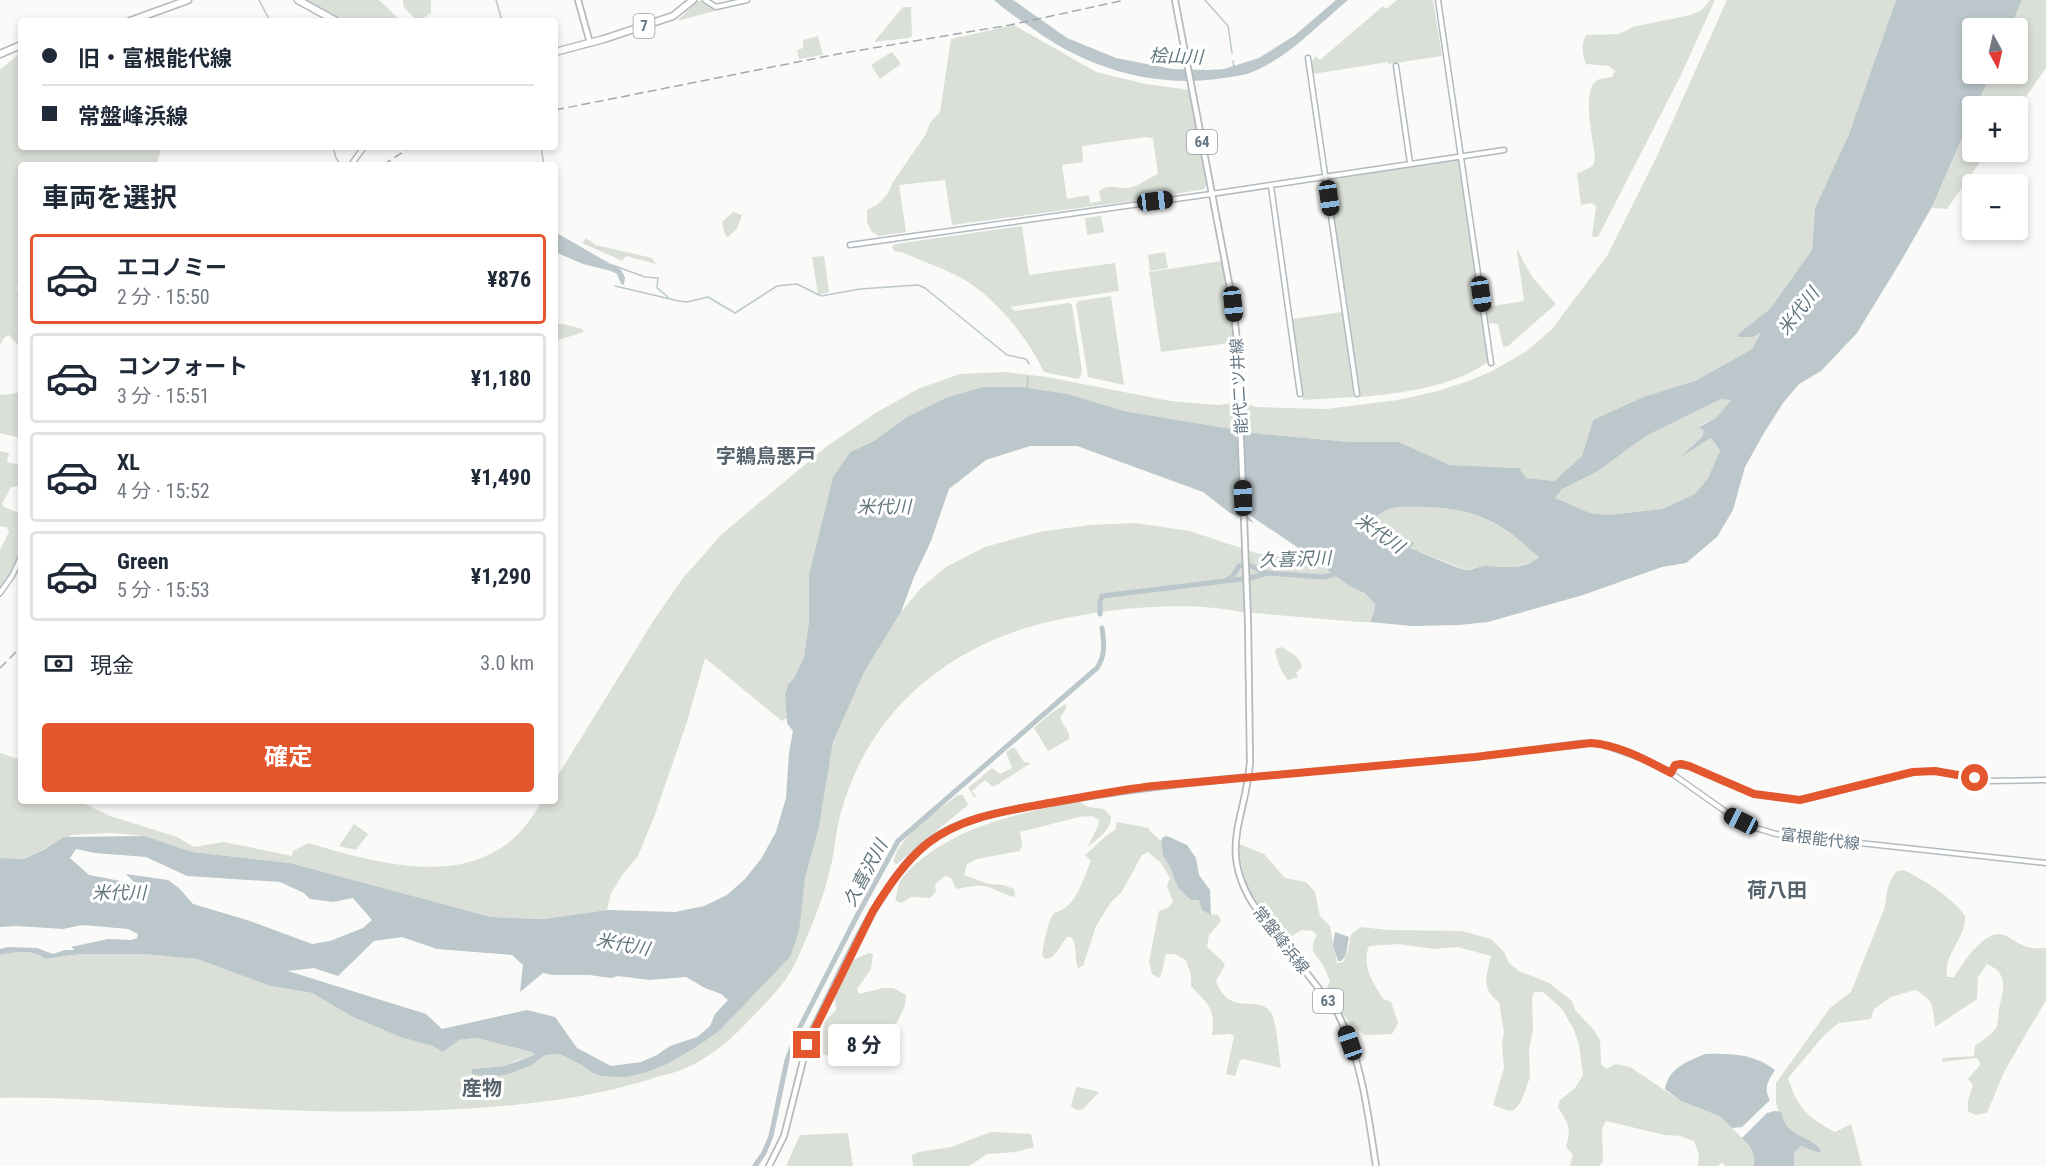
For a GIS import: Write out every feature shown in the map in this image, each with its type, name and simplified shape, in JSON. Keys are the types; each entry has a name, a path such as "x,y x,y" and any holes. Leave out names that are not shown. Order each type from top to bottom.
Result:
{"highway":[{"path":"138,18 188,0"},
{"path":"298,0 331,18"},
{"name":"7","path":"558,51 674,16 693,0"},
{"path":"0,54 18,46"}],"main road":[{"path":"578,0 590,43"},
{"name":"能代二ツ井線","path":"1175,0 1233,304 1237,341 1248,613 1249,777"},
{"name":"富根能代線","path":"769,1166 784,1136 807,1045 814,1028 884,893 912,857 927,843 973,819 990,814 1100,793 1249,777"},
{"name":"常盤峰浜線","path":"1249,777 1234,846 1238,875 1252,904 1337,1012 1344,1025 1367,1105 1376,1166"}],"street":[{"path":"705,0 716,7 747,0"},
{"path":"1438,0 1491,363"},
{"path":"1308,58 1357,394"},
{"path":"1396,66 1410,163"},
{"path":"850,244 1271,186 1504,150"},
{"path":"1271,186 1300,394"},
{"path":"0,592 18,563"},
{"name":"富根能代線","path":"1249,777 1475,757 1591,743 1601,744 1671,773 1729,814 1756,828 1776,834 2046,863"},
{"path":"1671,773 1675,765 1681,764 1754,794 1800,800 1913,772 1935,771 1988,781 2046,780"}],"shaded area":[{"path":"301,0 379,0 398,18 323,18"},
{"path":"403,0 431,0 431,13 423,18 415,18 404,8"},
{"path":"1397,0 1433,0 1442,56 1313,74 1312,61 1316,56 1320,60 1383,6 1386,9"},
{"path":"1710,0 1715,0 1681,75 1598,237 1592,237 1596,206 1591,203 1581,205 1577,174 1593,166 1595,159 1589,116 1590,94 1593,85 1599,79 1612,77 1615,71 1609,66 1586,64 1583,42 1586,35 1619,34 1633,27 1690,15 1702,10"},
{"path":"1727,0 1896,0 1849,134 1815,208 1812,250 1771,309 1738,334 1762,330 1752,349 1695,381 1643,397 1593,420 1582,456 1554,481 1526,478 1519,468 1450,465 1399,442 1350,442 1262,434 1124,411 1068,394 1022,387 983,387 907,417 874,441 850,452 833,477 809,574 809,621 804,657 794,678 788,684 785,695 787,718 782,721 705,658 687,722 654,817 638,856 611,893 607,910 544,919 491,917 290,863 192,852 145,836 111,833 72,835 24,859 0,858 0,753 18,759 18,804 85,804 110,816 177,837 194,847 224,842 292,856 293,851 308,843 400,865 425,867 471,862 508,843 521,831 540,804 558,804 558,775 654,620 683,578 722,534 826,447 877,412 920,388 960,374 1005,372 1047,377 1170,401 1218,405 1243,402 1256,407 1326,409 1398,400 1469,381 1527,351 1552,329 1607,256 1657,156"},
{"path":"2022,0 2046,0 2046,68 2026,96 1981,96 1986,84 2028,84 2028,18 2014,18"},
{"path":"698,1 718,10 677,21"},
{"path":"903,7 911,7 912,36 874,42"},
{"path":"1014,25 1096,72 1146,84 1190,90 1207,184 1204,189 1154,198 952,225 945,180 899,185 906,232 879,236 872,232 867,222 867,210 877,205 887,195 893,182 926,134 930,123 940,112 951,39","holes":["1153,138 1158,174 1132,187 1103,188 1099,191 1101,201 1090,203 1089,195 1067,199 1062,165 1083,162 1082,146"]},
{"path":"818,36 823,55 799,59 797,50 803,48 803,40"},
{"path":"892,52 901,64 880,79 871,65"},
{"path":"18,55 18,150 161,150 157,162 18,162 18,345 9,335 0,345 0,70"},
{"path":"1962,138 1962,162 1980,162 1972,174 1962,174 1962,188 1947,209 1932,208"},
{"path":"1458,159 1488,362 1474,371 1443,383 1410,391 1360,397 1327,178"},
{"path":"733,212 742,215 737,229 728,237 725,235 722,222"},
{"path":"1101,216 1104,232 1087,235 1085,218"},
{"path":"1022,226 1029,275 1115,263 1119,291 1010,307 1015,311 1069,303 1072,305 1082,371 1078,379 1044,372 1020,333 1000,309 977,288 950,272 894,251 892,246"},
{"path":"586,238 596,245 652,258 656,264 626,256 622,261 582,243"},
{"path":"1518,250 1533,278 1556,304 1508,346 1503,347 1498,324 1489,323 1486,307 1524,301"},
{"path":"1165,252 1168,268 1150,271 1148,255"},
{"path":"824,256 829,292 818,295 812,257"},
{"path":"1222,261 1234,335 1237,393 1232,394 1230,343 1161,352 1149,272"},
{"path":"1111,296 1124,385 1088,377 1076,304 1078,301"},
{"path":"1342,312 1354,397 1303,400 1292,319"},
{"path":"558,324 582,329 584,332 558,340"},
{"path":"18,393 18,437 0,433 0,394"},
{"path":"1721,399 1732,399 1716,418 1699,426 1704,431 1702,437 1683,454 1711,438 1720,452 1708,478 1695,494 1662,509 1608,515 1590,513 1554,498 1562,489 1598,471 1646,436"},
{"path":"0,451 9,453 7,462 18,464 18,486 11,487 2,504 18,513 18,556 13,569 0,588 0,550 9,532 7,527 0,526"},
{"path":"1445,508 1473,514 1500,526 1539,556 1533,562 1512,567 1496,569 1484,566 1466,570 1410,548 1413,544 1399,535 1380,530 1369,521 1388,509"},
{"path":"1135,523 1190,531 1256,553 1290,558 1306,555 1349,586 1362,592 1375,604 1374,614 1370,622 1359,622 1220,608 1171,606 1094,613 1048,622 1011,633 976,648 944,667 916,689 891,716 870,746 853,779 837,827 832,861 823,894 789,975 737,1033 713,1053 695,1064 637,1083 581,1096 469,1109 368,1112 204,1107 87,1099 0,1098 0,955 18,952 35,954 45,959 80,954 144,954 197,959 270,986 312,993 353,1017 400,1037 434,1046 443,1052 459,1040 477,1038 532,1052 535,1056 504,1066 472,1069 473,1074 532,1065 545,1055 560,1054 593,1073 667,1064 718,1031 790,957 805,878 819,827 833,742 863,673 901,612 920,589 946,567 985,547 1039,532 1089,525"},
{"path":"1281,647 1299,660 1302,667 1296,673 1298,677 1288,680 1283,674 1275,652"},
{"path":"1065,704 1067,707 1060,718 1069,734 1069,739 1048,751 1034,728"},
{"path":"1013,747 1024,762 1031,763 995,786 985,780 972,791 975,798 968,788 992,768 1000,774 1012,768 1006,752"},
{"path":"958,795 963,795 968,805 897,864 894,863 901,844 909,835 929,816"},
{"path":"1078,801 1088,807 1104,809 1111,817 1106,830 1088,846 1099,820 1092,816 1079,817 1020,832 1022,845 1020,851 977,859 967,864 964,875 989,884 1014,889 1015,897 982,886 956,889 951,878 945,876 935,884 936,891 930,898 911,897 901,903 895,900 899,884 906,873 924,857 950,840 1003,819"},
{"path":"1117,822 1149,828 1161,841 1163,856 1178,888 1191,900 1199,900 1210,914 1218,915 1221,921 1209,935 1207,946 1225,965 1216,981 1229,999 1236,1003 1266,1007 1271,1013 1281,1068 1243,1059 1240,1061 1235,1076 1226,1074 1234,1036 1212,1035 1212,1013 1191,986 1191,975 1186,960 1174,954 1166,954 1159,978 1152,974 1149,962 1159,911 1168,908 1173,902 1167,886 1170,878 1161,863 1148,852 1142,855 1121,893 1111,902 1096,926 1083,966 1078,968 1071,937 1067,937 1052,957 1045,959 1042,955 1050,920 1054,913 1068,905 1081,885 1091,861 1085,855 1115,830"},
{"path":"354,824 368,834 356,850 339,846"},
{"path":"1239,844 1264,854 1285,878 1306,882 1315,892 1320,916 1330,926 1337,963 1343,962 1351,934 1361,927 1388,930 1462,931 1491,939 1504,952 1509,963 1519,971 1549,983 1572,1001 1575,1010 1600,1040 1601,1064 1606,1069 1616,1064 1630,1067 1681,1101 1719,1116 1751,1146 1754,1166 1725,1166 1722,1162 1718,1166 1698,1166 1699,1155 1694,1141 1606,1121 1602,1128 1603,1162 1599,1166 1570,1166 1573,1155 1566,1147 1569,1135 1568,1126 1558,1107 1560,1100 1575,1088 1583,1075 1579,1045 1574,1030 1562,1009 1543,992 1534,992 1532,999 1533,1028 1529,1051 1530,1077 1521,1102 1514,1110 1509,1111 1493,1105 1504,1068 1502,1044 1504,1032 1499,1002 1487,987 1491,956 1458,947 1434,949 1399,944 1369,946 1366,960 1369,974 1383,999 1391,1002 1398,1023 1392,1034 1364,1035 1333,1002 1327,988 1330,981 1313,949 1317,935 1313,931 1302,930 1285,940 1259,907 1247,886"},
{"path":"1904,870 1945,896 1965,916 1965,924 1948,961 1947,977 1954,977 1983,941 1998,934 2029,947 2046,948 2046,1000 2004,1072 1987,1113 1975,1115 1968,1111 1968,1100 1973,1085 1968,1079 1980,1065 1979,1060 1975,1058 1943,1062 1942,1058 1974,1056 1975,1046 1996,1028 2003,983 1994,968 1987,964 1978,977 1977,999 1935,1027 1934,1014 1929,1001 1915,990 1891,997 1874,1009 1871,1019 1839,1023 1826,1033 1788,1078 1795,1097 1805,1111 1818,1122 1835,1132 1851,1124 1862,1166 1794,1166 1794,1153 1801,1146 1819,1153 1817,1146 1794,1134 1782,1121 1776,1103 1776,1083 1830,1008 1851,992 1885,907 1890,883 1897,871"},
{"path":"869,953 873,954 871,969 857,989 859,994 893,988 906,995 905,1006 886,1045 854,1037 840,1041 835,1057 817,1053 825,1021 836,1010 835,997 853,960"},
{"path":"1076,1088 1099,1092 1083,1109 1076,1110 1071,1106"},
{"path":"991,1132 1031,1134 1034,1147 1015,1152 987,1154 969,1166 913,1166 912,1155 951,1147"},
{"path":"848,1133 853,1166 786,1166 800,1135"}],"water":[{"path":"994,0 1013,0 1067,38 1116,58 1172,69 1208,70 1224,69 1259,58 1294,36 1336,0 1348,0 1294,47 1257,70 1237,76 1193,81 1146,77 1101,65 1059,46"},
{"name":"米代川","path":"1896,0 2022,0 2014,18 1962,18 1962,84 1986,84 1981,96 1962,96 1962,138 1933,205 1857,333 1821,371 1799,384 1783,403 1745,467 1733,510 1717,537 1686,563 1662,567 1583,595 1488,622 1412,626 1370,622 1375,604 1364,593 1349,586 1322,566 1312,568 1312,559 1303,551 1242,510 1254,523 1230,513 1203,492 1077,446 1030,446 986,460 949,489 931,541 901,612 864,672 833,742 819,827 805,878 799,931 790,957 719,1031 667,1064 625,1077 602,1076 560,1054 545,1055 532,1065 505,1075 472,1074 472,1069 504,1066 535,1055 532,1052 477,1038 459,1040 443,1052 433,1046 400,1037 353,1017 312,993 270,986 197,959 144,954 80,954 45,959 35,954 18,952 0,955 0,949 8,947 37,948 53,954 75,950 71,947 108,939 137,938 138,934 128,929 82,925 63,929 0,927 0,858 24,859 64,837 145,836 192,852 290,863 491,917 544,919 607,910 675,912 704,906 727,895 745,879 761,859 776,832 786,798 793,731 787,723 785,695 788,684 794,678 804,657 809,621 809,574 833,477 850,452 874,441 907,417 946,398 983,387 1022,387 1068,394 1124,411 1262,434 1350,442 1399,442 1450,465 1519,468 1526,478 1554,481 1582,456 1593,420 1643,397 1695,381 1752,349 1761,332 1753,337 1738,337 1738,334 1770,309 1812,250 1815,208 1849,134","holes":["1721,399 1731,400 1716,418 1699,427 1704,431 1702,437 1680,457 1711,438 1720,451 1708,478 1695,494 1662,509 1608,515 1590,513 1555,498 1562,489 1598,471 1646,436","1445,508 1473,514 1500,526 1539,557 1521,566 1485,566 1469,570 1449,564 1410,548 1414,543 1385,531 1369,521 1388,509","76,849 95,853 146,857 187,876 280,882 304,893 310,899 333,902 353,898 372,920 363,928 330,941 312,944 247,920 193,904 179,888 168,880 126,874 136,884 89,875 70,858","402,937 437,949 512,955 523,965 520,992 543,973 611,978 618,976 649,980 686,977 721,994 728,1000 715,1014 710,1026 697,1037 670,1046 641,1062 611,1066 577,1048 555,1017 527,1010 442,1029 426,1014 288,971 314,968 338,976 374,941"]},
{"path":"558,234 621,270 625,277 624,285 621,284 617,274 583,264 558,253"},
{"path":"1167,836 1187,845 1196,858 1199,875 1210,890 1211,915 1202,910 1199,900 1191,900 1178,888 1163,856 1161,841"},
{"path":"1335,932 1349,937 1346,953 1341,961 1338,961 1333,945"},
{"path":"1705,1054 1751,1058 1775,1070 1768,1081 1770,1100 1742,1127 1732,1128 1719,1116 1681,1101 1665,1089 1674,1071"},
{"path":"1781,1112 1792,1131 1816,1145 1821,1150 1819,1153 1801,1146 1794,1153 1794,1166 1754,1166 1752,1151 1742,1138 1767,1113"}],"waterway":[{"path":"259,0 268,18"},
{"path":"496,0 501,18"},
{"path":"1205,0 1228,26 1232,53"},
{"path":"1233,61 1234,68"},
{"path":"334,150 339,162"},
{"path":"542,150 544,162"},
{"path":"612,265 645,277 658,278 657,288 668,297"},
{"path":"615,286 687,302 708,297 735,313 777,286 797,284 821,296 860,289 918,285 925,288 1007,355 1026,359 1029,364"},
{"path":"1027,388 1028,377"},
{"path":"1227,580 1232,577 1239,566 1251,566 1267,573"},
{"name":"久喜沢川","path":"1100,614 1102,596 1250,578 1268,573 1324,577 1338,573"},
{"name":"久喜沢川","path":"755,1166 764,1153 771,1136 787,1060 797,1033 898,841 1097,668 1103,653 1102,628"}],"railway":[{"path":"558,109 843,53 1010,25 1125,0"},
{"path":"388,162 406,150"},
{"path":"0,668 18,650"}],"district":[{"name":"字鵜鳥悪戸","path":"766,456"},
{"name":"荷八田","path":"1777,890"},
{"name":"産物","path":"482,1088"}],"route":[{"path":"807,1045 873,911 912,857 927,843 945,832 990,814 1100,793 1154,786 1475,757 1591,743 1601,744 1646,760 1671,773 1675,765 1681,764 1754,794 1788,799 1811,798 1913,772 1935,771 1975,778"}],"water label":[{"name":"桧山川","path":"1176,56"}]}
